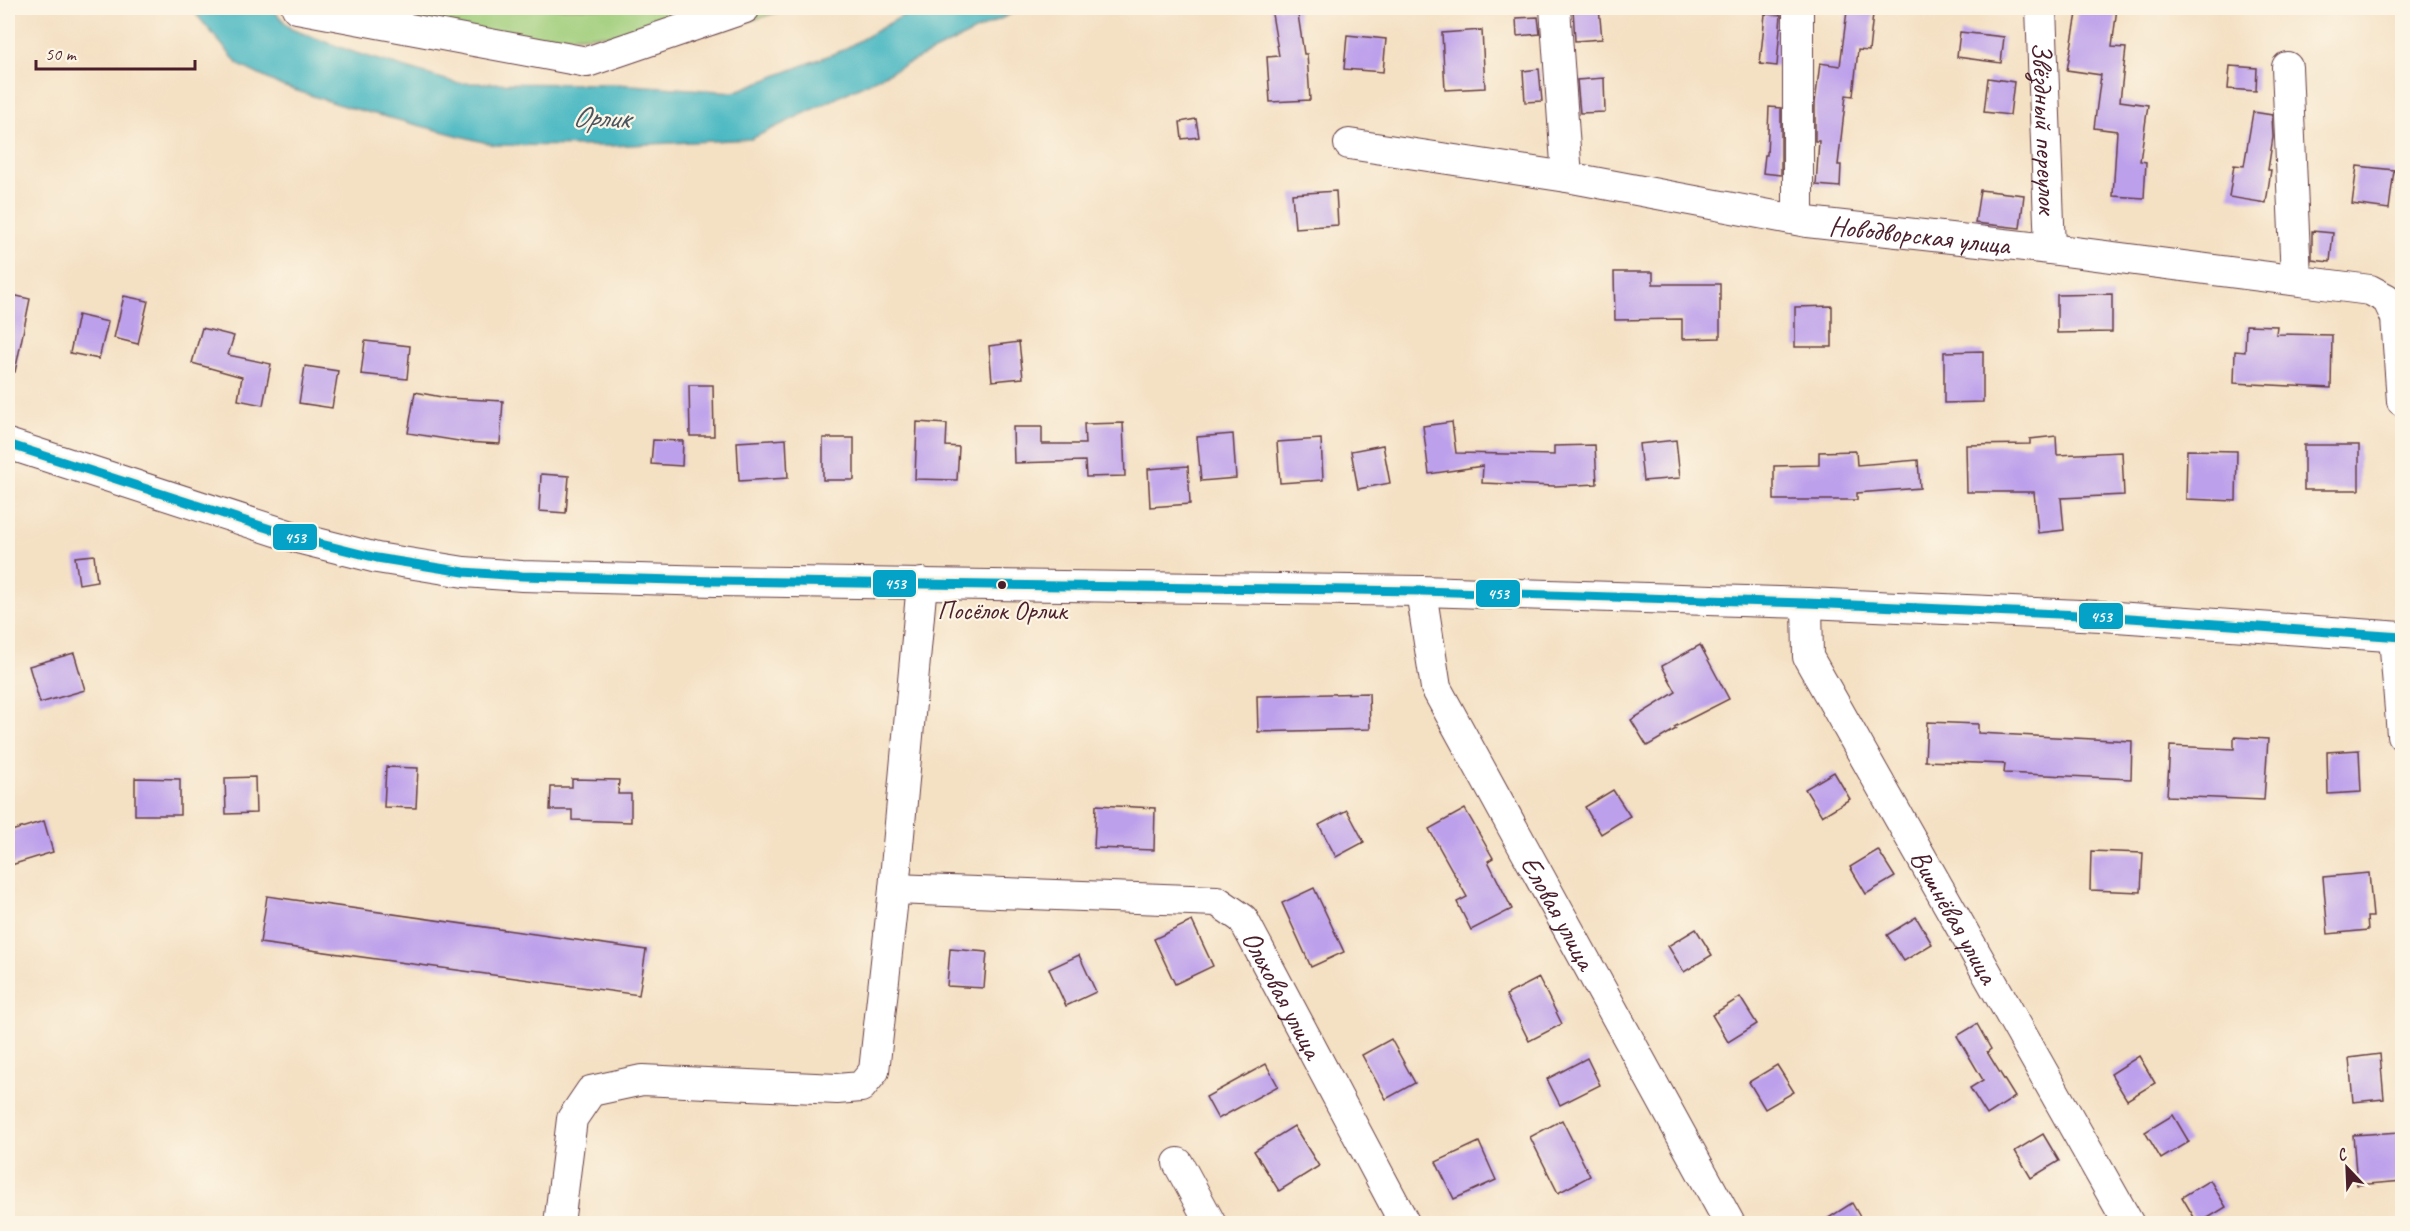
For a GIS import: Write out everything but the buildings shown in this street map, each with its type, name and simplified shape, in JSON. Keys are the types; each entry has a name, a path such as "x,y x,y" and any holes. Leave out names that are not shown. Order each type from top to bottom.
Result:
{"street":[{"path":"297,8 587,62 745,8"},
{"path":"1555,8 1567,177"},
{"path":"1798,8 1798,220"},
{"name":"Звёздный переулок","path":"2041,8 2050,249"},
{"path":"2287,67 2296,279"},
{"name":"Новодворская улица","path":"1349,144 1567,177 1798,220 2296,279 2370,290 2387,299 2396,318 2403,401"},
{"path":"8,444 301,539 377,558 422,566 522,576 1421,591 1807,603 2102,616 2398,637 2403,735"},
{"path":"559,1224 572,1119 591,1091 642,1080 837,1089 861,1087 874,1071 894,889 922,583"},
{"name":"Еловая улица","path":"1421,591 1436,688 1730,1224"},
{"name":"Вишнёвая улица","path":"1807,603 1808,657 2129,1224"},
{"name":"Ольховая улица","path":"894,889 1217,901 1243,919 1405,1224"},
{"path":"1178,1162 1211,1224"}],"green space":[{"path":"355,8 790,8 720,31 490,39"}],"water":[{"name":"Орлик","path":"191,8 271,8 291,29 356,53 456,83 616,84 734,92 843,50 916,8 1023,8 751,139 609,146 495,145 344,106 282,86 239,65"}],"transit line":[{"name":"453","path":"8,444 301,539 377,558 464,572 522,576 716,581 1421,591 1807,603 2102,616 2402,637"}],"place":[{"name":"Посёлок Орлик","path":"1002,585"}]}
